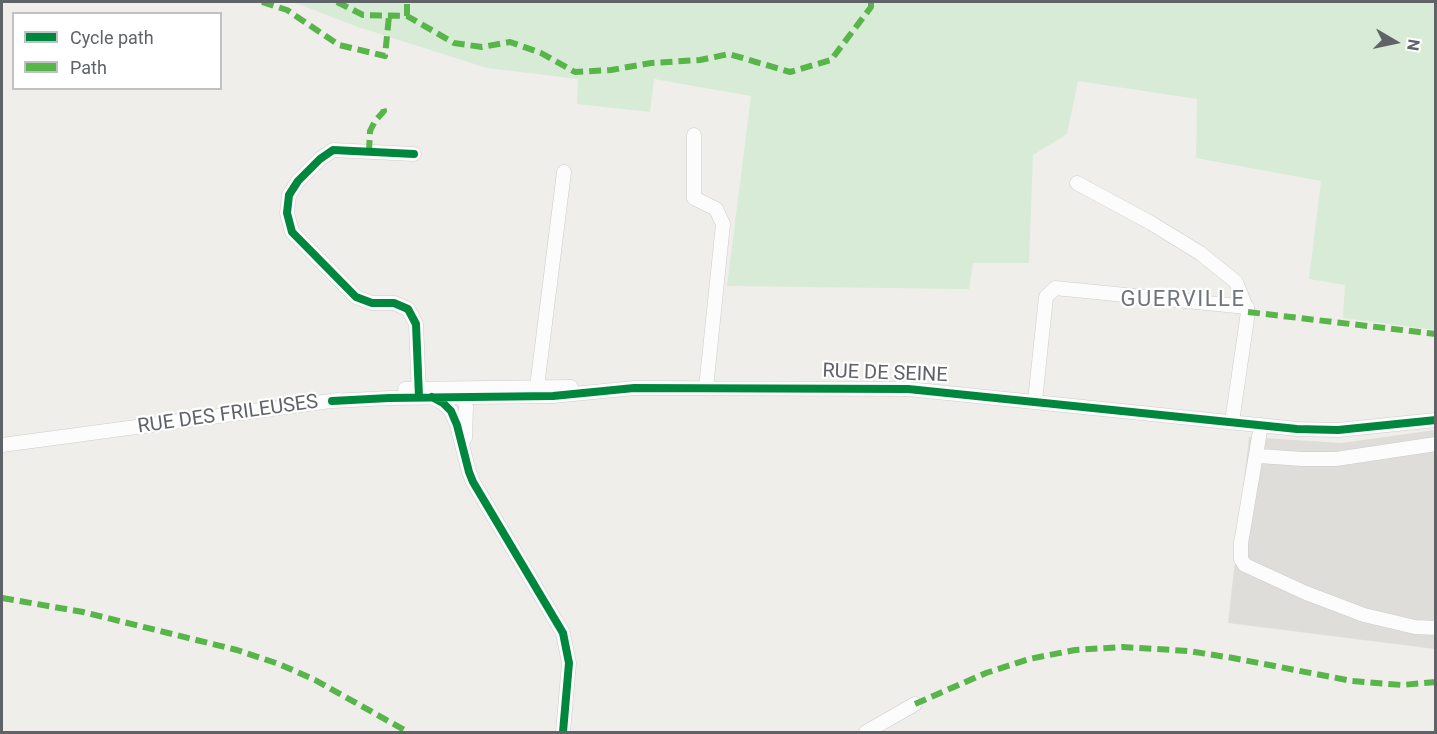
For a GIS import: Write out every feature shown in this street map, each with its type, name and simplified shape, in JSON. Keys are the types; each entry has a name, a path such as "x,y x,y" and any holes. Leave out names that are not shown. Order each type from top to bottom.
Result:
{"street":[{"path":"694,135 694,198 716,209 723,224 706,388"},
{"path":"414,154 333,150 320,159 298,181 289,195 287,213 292,232 356,297 372,303 394,303 408,309 416,324 424,394"},
{"path":"537,387 564,172"},
{"path":"1077,183 1151,222 1200,253 1236,282 1247,307 1247,325 1232,422"},
{"path":"1035,401 1046,297 1055,288 1247,307"},
{"path":"424,394 537,387 634,388"},
{"name":"RUE DE SEINE","path":"461,392 515,397 571,395 634,388 908,388 1297,429 1338,430 1436,420"},
{"path":"461,392 454,406 460,424 469,472 565,639 569,663 563,732"},
{"path":"424,394 447,406 460,424"},
{"name":"RUE DES FRILEUSES","path":"2,445 332,401 424,394"},
{"path":"460,424 479,406 515,397"},
{"path":"1261,425 1241,543 1241,559 1245,565 1278,581 1364,615 1415,627 1436,628"},
{"path":"1257,453 1260,456 1336,459 1436,444"},
{"path":"867,732 915,704"}],"shaded area":[{"path":"1435,430 1435,649 1228,623 1249,437 1341,443"}],"green space":[{"path":"293,2 1435,2 1435,330 1343,318 1345,285 1309,279 1321,181 1196,158 1197,99 1078,81 1067,134 1033,155 1029,263 973,263 969,289 727,286 751,96 654,79 650,112 577,104 578,79 487,68 358,27"}],"marked path":[{"path":"262,2 287,10 339,45 385,56 389,16"},
{"path":"337,2 363,15 407,16 454,43 482,47 510,42 541,53 575,72 700,60 729,54 790,72 831,60 871,7 871,2"},
{"path":"407,2 407,16"},
{"path":"369,152 370,131 384,111 383,107"},
{"path":"1248,312 1436,334"},
{"path":"2,598 83,612 237,650 279,664 315,680 408,732"},
{"path":"915,704 986,673 1029,659 1075,650 1123,647 1188,651 1352,681 1402,685 1436,682"}],"cycle path":[{"path":"414,154 333,150 320,159 298,181 289,195 287,213 292,232 356,297 372,303 394,303 408,309 416,324 419,397"},
{"path":"332,401 553,396 634,388 908,389 1297,429 1338,430 1436,420"},
{"path":"432,397 451,411 473,482 563,633 569,663 563,732"}],"district":[{"name":"GUERVILLE","path":"1183,300"}]}
